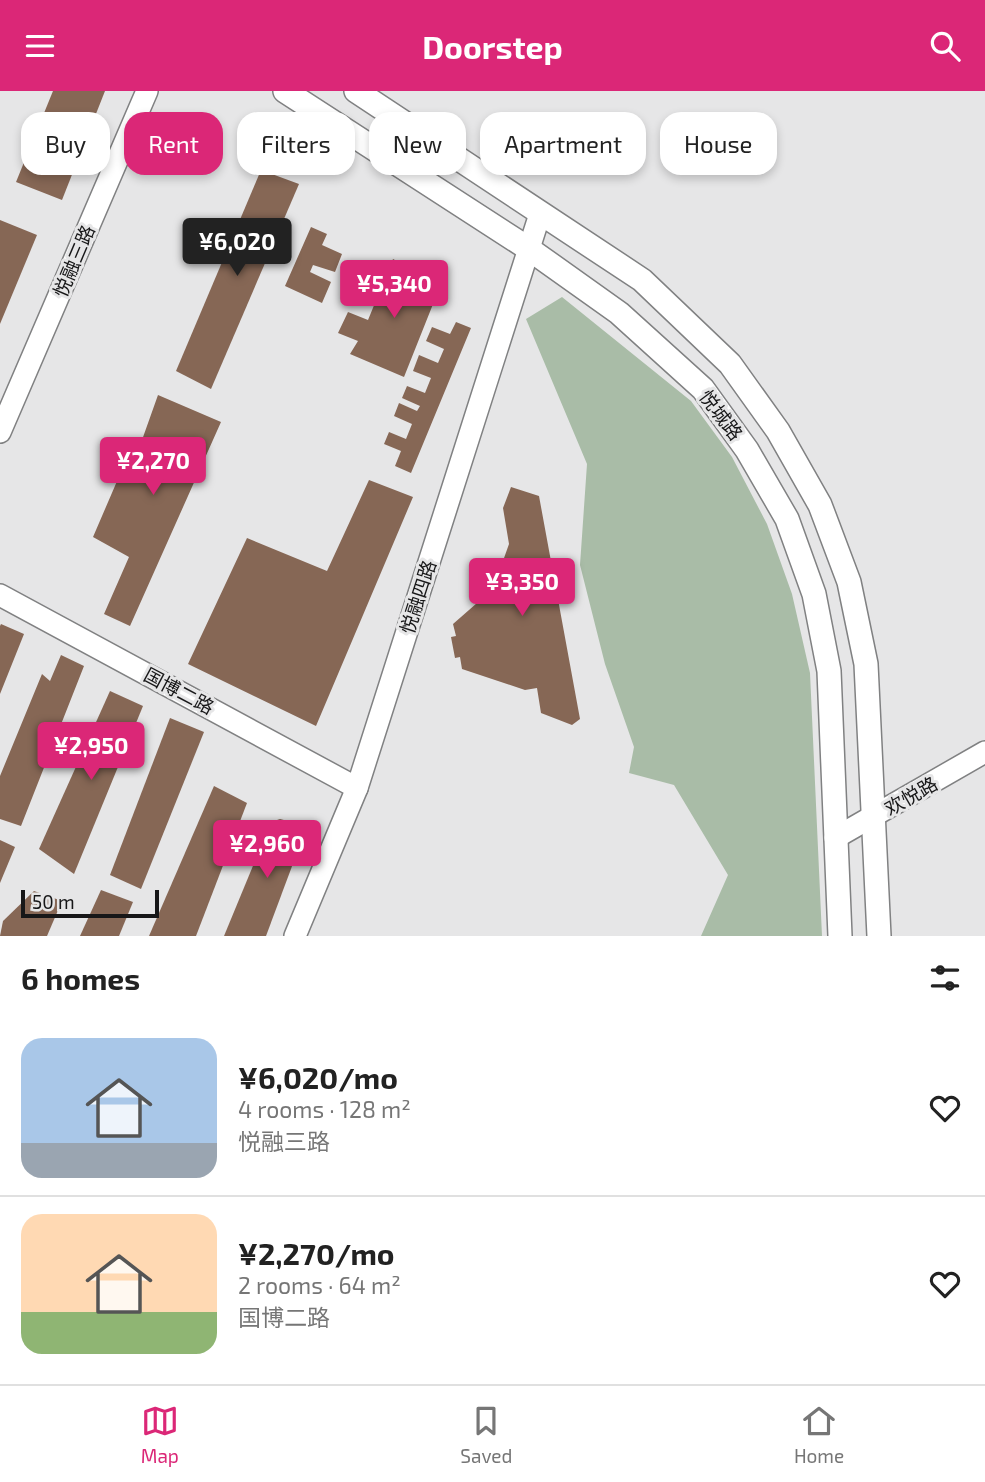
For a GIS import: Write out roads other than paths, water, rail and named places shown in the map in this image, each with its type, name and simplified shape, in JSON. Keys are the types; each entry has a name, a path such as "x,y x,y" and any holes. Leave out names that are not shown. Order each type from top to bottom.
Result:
{"main road":[{"name":"悦城路","path":"285,91 529,249 619,313 703,389 747,450 787,519 814,594 829,671 840,936"},
{"name":"悦城路","path":"356,91 642,280 730,364 778,431 820,505 849,582 866,664 879,936"}],"street":[{"name":"悦融三路","path":"0,432 147,91"},
{"name":"悦融四路","path":"295,936 358,788 540,214"},
{"name":"国博二路","path":"0,595 358,788"},
{"name":"欢悦路","path":"835,838 985,752"}]}
